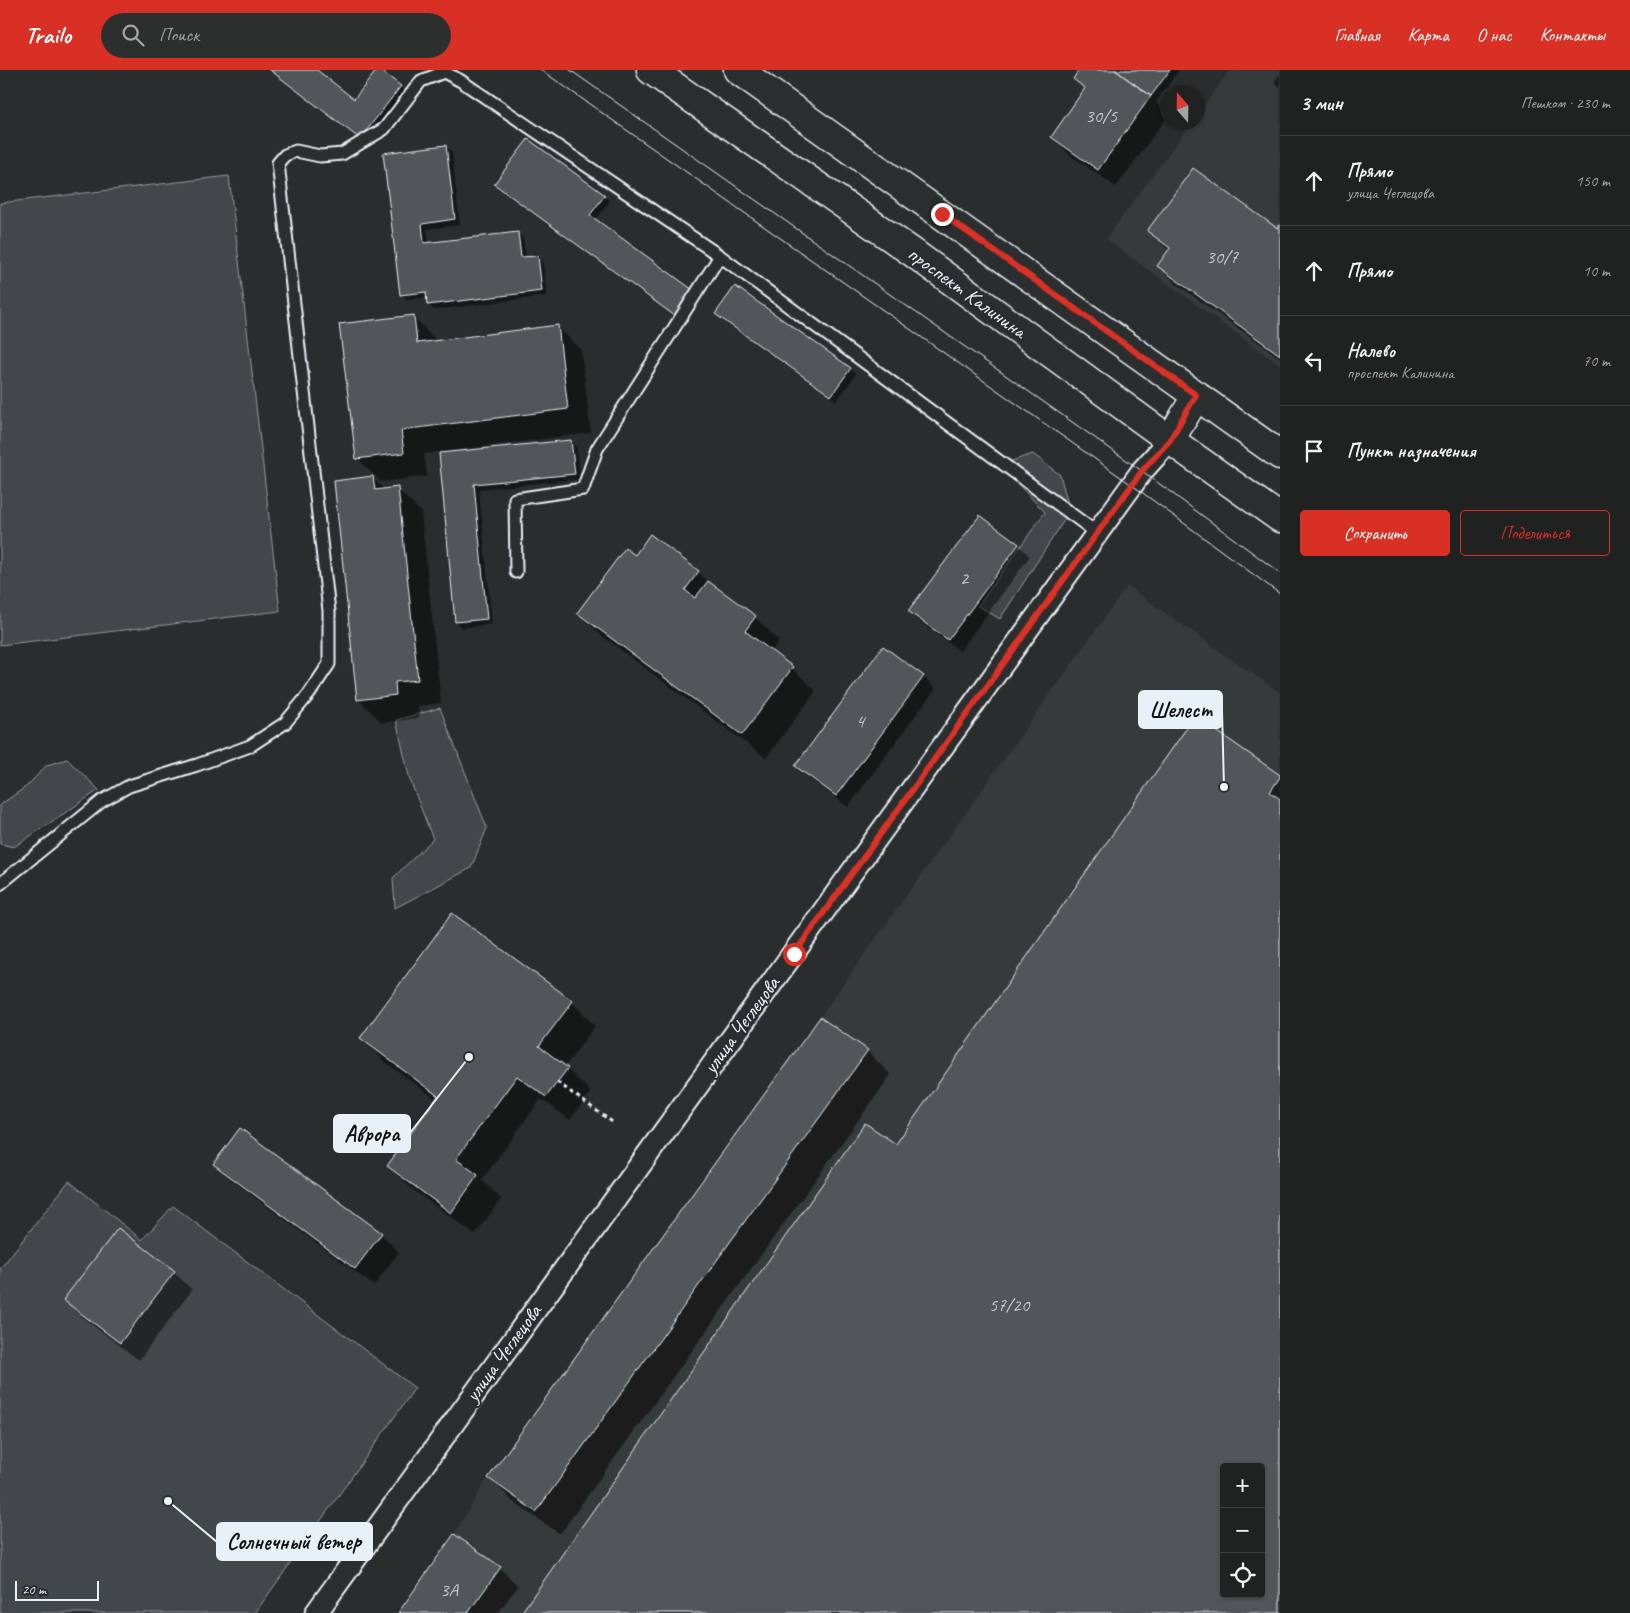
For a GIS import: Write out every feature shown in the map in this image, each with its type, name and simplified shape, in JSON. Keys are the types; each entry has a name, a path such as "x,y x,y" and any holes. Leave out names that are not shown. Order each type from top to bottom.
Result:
{"main road":[{"name":"проспект Калинина","path":"651,70 912,252 1280,518"},
{"path":"738,70 1280,455"},
{"path":"1170,440 1196,395"}],"street":[{"name":"улица Чеглецова","path":"316,1613 1142,471 1170,440"}],"lane":[{"path":"0,884 102,801 129,786 250,746 285,723 309,694 329,664 329,611 278,163 285,155 296,151 320,156 342,154 384,129 421,81 444,72 461,81 720,256 1097,533"},
{"path":"516,572 515,499 582,489 596,449 720,256"}],"path":[{"path":"557,1082 615,1124"}],"shaded area":[{"path":"1230,70 1280,70 1280,365 1106,239 1186,130 1205,130 1205,104"},
{"path":"229,176 280,611 0,645 0,203"},
{"path":"1033,454 1060,475 1070,511 1000,619 978,606 1045,512 999,465"},
{"path":"1127,586 1280,693 1280,1613 398,1613 454,1534 488,1478"},
{"path":"440,708 487,828 471,868 395,908 393,878 433,839 410,780 396,720"},
{"path":"67,759 99,790 14,847 0,844 0,805 27,786 47,765"},
{"path":"69,1181 142,1240 173,1206 415,1388 255,1613 0,1613 0,1269"}],"building":[{"path":"270,70 317,70 354,99 377,70 380,70 401,86 360,139"},
{"path":"1079,70 1115,70 1151,96 1098,170 1051,137 1085,88 1073,79"},
{"path":"1115,70 1170,70 1151,96"},
{"path":"528,139 605,195 590,215 693,290 675,316 494,184"},
{"path":"446,145 455,219 422,224 424,243 518,232 521,257 538,256 542,291 427,305 426,292 400,295 383,153"},
{"path":"1193,168 1277,228 1280,224 1280,355 1157,266 1170,248 1147,231"},
{"path":"735,286 851,368 831,396 715,314"},
{"path":"414,315 417,343 558,325 568,409 401,430 404,453 356,459 339,324"},
{"path":"571,440 575,474 474,484 487,619 455,622 439,453"},
{"path":"373,476 375,490 398,487 418,680 395,682 396,695 357,700 334,481"},
{"path":"980,515 1019,544 948,640 908,611"},
{"path":"650,534 699,571 685,590 695,598 708,581 756,616 745,631 793,667 742,735 577,613 625,548 635,555"},
{"path":"883,646 924,676 836,796 795,766"},
{"path":"1195,716 1280,775 1270,792 1280,799 1280,1613 521,1613 865,1123 896,1144"},
{"path":"452,913 573,1001 539,1046 568,1068 546,1097 517,1076 456,1159 478,1175 451,1213 387,1166 438,1096 360,1038"},
{"path":"820,1017 868,1050 536,1512 488,1478"},
{"path":"240,1128 382,1233 355,1269 213,1164"},
{"path":"118,1228 175,1271 120,1343 63,1300"},
{"path":"454,1534 501,1567 468,1613 398,1613"}],"tram line":[{"path":"541,70 1132,485 1280,594"},
{"path":"570,70 1142,471 1280,573"}],"place":[{"name":"Шелест","path":"1224,787"},
{"name":"Аврора","path":"469,1057"},
{"name":"Солнечный ветер","path":"168,1501"}],"route":[{"path":"794,954 1142,471 1170,440 1196,395 942,214"}]}
